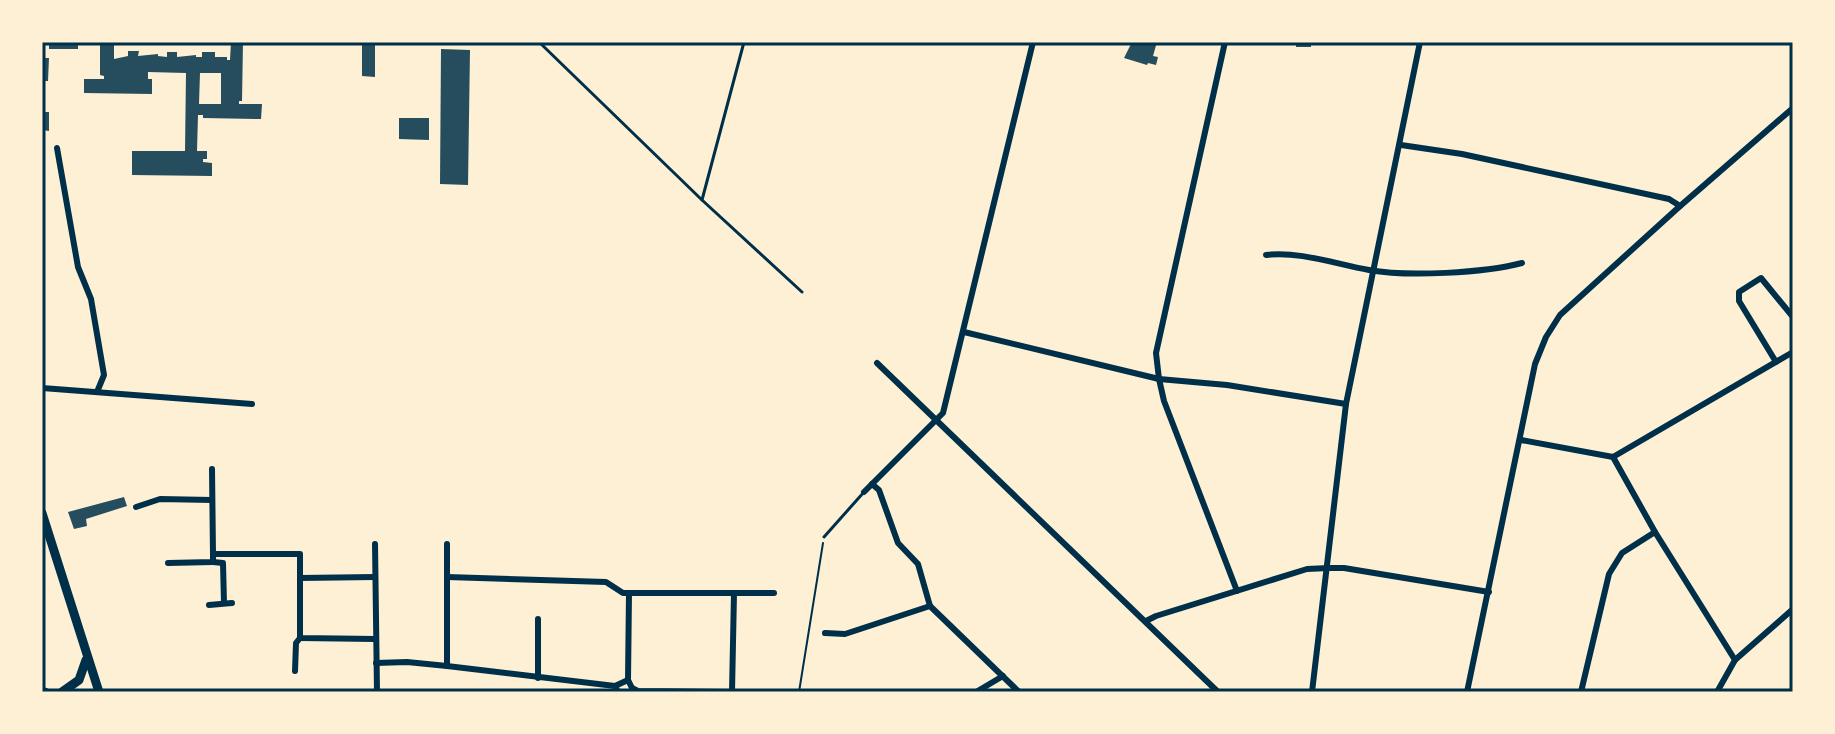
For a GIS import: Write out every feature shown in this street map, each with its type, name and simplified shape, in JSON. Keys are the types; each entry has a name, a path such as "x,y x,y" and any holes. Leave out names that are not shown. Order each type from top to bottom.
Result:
{"main road":[{"path":"42,513 99,692"},
{"path":"62,692 79,680 87,657"}],"street":[{"path":"864,492 943,413 1033,42"},
{"path":"1225,42 1156,353 1164,401 1237,591"},
{"path":"1312,692 1346,404 1420,42"},
{"path":"1467,692 1535,364 1546,337 1560,315 1793,108"},
{"path":"1401,145 1462,154 1669,199 1680,206"},
{"path":"57,148 78,267 91,299 104,375 97,392"},
{"path":"1266,255 1285,253 1373,271 1400,273 1497,270 1522,263"},
{"path":"1776,362 1739,301 1739,292 1761,278 1793,317"},
{"path":"964,332 1159,379 1227,385 1346,404"},
{"path":"1521,440 1613,457 1793,352"},
{"path":"877,363 1218,692"},
{"path":"42,388 252,404"},
{"path":"1613,457 1655,532 1735,660"},
{"path":"212,469 213,562"},
{"path":"872,484 879,490 898,543 918,564 930,606 1019,692"},
{"path":"136,507 160,499 212,500"},
{"path":"1581,692 1609,574 1622,553 1655,532"},
{"path":"375,544 377,692"},
{"path":"447,544 447,666"},
{"path":"213,554 300,554 300,638 296,643 295,671"},
{"path":"168,563 223,563 224,603"},
{"path":"1146,621 1307,569 1344,568 1489,592"},
{"path":"300,578 375,577"},
{"path":"447,577 606,582 623,593 774,593"},
{"path":"629,593 630,690 733,692 734,593"},
{"path":"209,605 232,603"},
{"path":"825,633 845,634 930,606"},
{"path":"1717,692 1735,660 1793,609"},
{"path":"538,619 538,678"},
{"path":"300,638 375,639"},
{"path":"376,663 447,666 616,689 628,680"},
{"path":"976,692 1003,676"}],"lane":[{"path":"539,42 802,292"},
{"path":"702,200 744,42"},
{"path":"824,537 864,492"}],"path":[{"path":"799,692 824,537"}],"building":[{"path":"49,42 78,42 78,49 49,49"},
{"path":"100,42 114,42 114,59 128,56 128,51 139,51 138,56 158,54 167,57 167,52 177,52 177,57 202,57 202,52 215,52 215,57 230,60 231,42 243,42 242,101 239,104 262,104 261,119 203,118 203,115 198,115 197,151 207,151 207,159 203,162 212,163 212,176 132,175 132,151 185,151 186,73 148,72 148,79 152,79 152,94 84,93 84,79 104,79 100,75","holes":["200,73 221,73 221,104 199,104"]},
{"path":"362,42 375,42 375,77 362,76"},
{"path":"1132,42 1157,42 1153,56 1158,57 1156,65 1124,58"},
{"path":"1296,42 1311,42 1311,47 1296,47"},
{"path":"441,49 470,50 468,185 440,184"},
{"path":"42,58 49,58 45,96 42,96"},
{"path":"42,112 49,112 49,131 42,130"},
{"path":"399,118 429,118 429,140 399,139"},
{"path":"124,497 127,506 86,519 87,526 74,529 68,512"}]}
